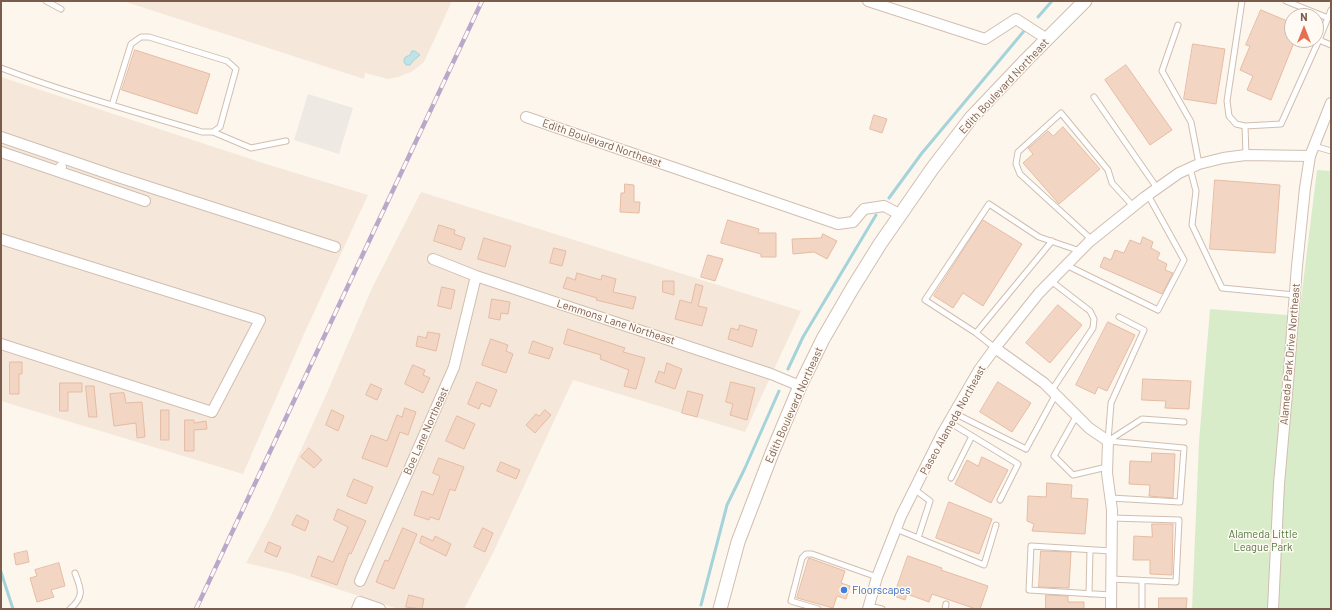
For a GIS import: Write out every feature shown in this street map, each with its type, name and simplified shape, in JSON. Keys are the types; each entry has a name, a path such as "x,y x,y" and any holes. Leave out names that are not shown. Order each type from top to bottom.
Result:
{"street":[{"path":"868,1 985,39 1016,19 1047,39"},
{"name":"Edith Boulevard Northeast","path":"720,609 738,542 772,453 800,386 823,339 852,289 880,244 932,169 971,118 1085,1"},
{"name":"Alameda Park Drive Northeast","path":"1273,609 1279,484 1305,188 1310,156 1331,103"},
{"name":"Edith Boulevard Northeast","path":"526,117 838,224 853,222 864,209 884,206 901,215"},
{"path":"1,137 63,159 335,247"},
{"path":"1,152 145,201"},
{"name":"Paseo Alameda Northeast","path":"868,607 877,577 914,489 949,422 979,370 1039,293 1091,239 1148,194 1179,173 1194,166 1223,158 1246,155 1310,156"},
{"path":"60,172 63,159"},
{"path":"1,239 260,320 212,412 1,344"},
{"name":"Lemmons Lane Northeast","path":"433,259 476,276 771,374 800,386"},
{"name":"Boe Lane Northeast","path":"360,580 454,367 476,276"},
{"path":"995,348 1044,383 1089,428 1108,441 1107,467 1112,518 1111,609"},
{"path":"358,609 360,602 380,609"}],"lane":[{"path":"46,1 61,9"},
{"path":"1242,1 1227,101 1229,116 1236,124 1245,126 1281,124 1315,48"},
{"path":"1286,1 1328,18"},
{"path":"1324,28 1331,10"},
{"path":"1178,25 1162,71 1191,122 1196,190 1192,225 1222,288 1295,295"},
{"path":"112,105 131,44 141,37 149,37 227,60 236,69 220,127 213,132"},
{"path":"1,68 29,79 112,105 202,132 213,132 251,148 286,141"},
{"path":"1094,96 1157,188"},
{"path":"1091,239 1020,174 1016,164 1018,152 1061,112 1108,170 1112,183 1133,206"},
{"path":"1245,126 1246,155"},
{"path":"1314,146 1331,151"},
{"path":"1066,265 1158,310 1184,260 1148,194"},
{"path":"995,348 976,333 924,300 989,204 1039,237 1080,251"},
{"path":"976,333 1052,241"},
{"path":"954,413 1026,448 1054,392 1093,328 1094,319 1090,311 1051,281"},
{"path":"1108,441 1111,403 1144,330 1119,317"},
{"path":"1077,415 1054,456 1073,475 1107,467"},
{"path":"1108,441 1142,419 1184,422"},
{"path":"949,422 1018,464 1000,500"},
{"path":"951,478 972,436"},
{"path":"1108,441 1184,448 1180,502 1111,498"},
{"path":"914,489 930,501 918,538"},
{"path":"1111,579 1176,582 1179,520 1112,518"},
{"path":"896,529 984,565 996,524"},
{"path":"1111,551 1031,546 1028,590 1111,595"},
{"path":"1089,594 1090,550"},
{"path":"818,609 791,601 802,558 806,554 812,554 877,577"},
{"path":"70,609 80,599 81,591 76,573"},
{"path":"1142,580 1142,609"},
{"path":"868,607 882,609"}],"shaded area":[{"path":"123,1 452,1 424,62 413,71 398,77 388,79 365,73 364,79"},
{"path":"1,77 266,164 368,195 304,334 243,474 1,401"},
{"path":"308,94 353,108 339,154 294,140"},
{"path":"421,192 801,311 745,432 573,380 493,553 464,609 398,609 289,573 246,563 270,518 326,395 372,288"}],"green space":[{"name":"Alameda Little League Park","path":"1317,170 1331,171 1331,609 1192,609 1199,442 1210,309 1299,316"}],"water":[{"path":"412,51 415,51 420,55 410,65 406,65 404,62 405,58 410,55"}],"building":[{"path":"1261,10 1284,20 1284,48 1292,48 1271,100 1247,90 1253,76 1240,70 1250,46 1246,45"},
{"path":"1193,44 1225,49 1216,104 1184,99"},
{"path":"135,50 210,74 197,114 122,90"},
{"path":"1126,65 1172,130 1150,145 1105,80"},
{"path":"874,115 887,119 882,133 870,129"},
{"path":"1063,127 1100,169 1059,204 1023,163 1033,154 1028,148 1048,131 1053,136"},
{"path":"1215,180 1280,185 1275,253 1210,249"},
{"path":"625,184 634,185 634,202 640,202 639,213 620,212 621,193 624,193"},
{"path":"728,220 759,229 758,233 776,233 776,257 761,257 761,254 721,243"},
{"path":"983,220 1022,244 983,306 963,293 953,308 934,296"},
{"path":"439,225 455,230 454,234 465,238 461,250 434,241"},
{"path":"823,234 837,241 827,259 814,252 793,254 792,239 821,238"},
{"path":"1143,237 1153,242 1151,248 1160,253 1157,259 1167,264 1165,270 1173,273 1162,294 1100,267 1104,257 1111,260 1115,250 1124,253 1130,240 1140,244"},
{"path":"484,238 511,246 505,267 478,259"},
{"path":"554,248 566,251 562,266 550,263"},
{"path":"708,255 723,259 715,281 701,277"},
{"path":"577,273 601,280 602,275 616,279 613,292 636,297 633,309 596,300 597,298 563,288 567,277 575,280"},
{"path":"663,281 674,281 674,295 663,292"},
{"path":"696,284 703,286 698,306 707,308 702,326 675,319 680,300 691,303"},
{"path":"442,287 455,290 451,309 438,306"},
{"path":"492,299 510,302 508,314 501,313 500,320 489,318"},
{"path":"1058,305 1082,325 1050,363 1026,343"},
{"path":"1108,322 1135,335 1107,391 1098,387 1095,394 1076,385"},
{"path":"740,325 757,330 752,347 728,339 731,328 738,330"},
{"path":"568,329 625,348 623,352 645,358 636,389 624,386 629,370 600,359 601,355 564,344"},
{"path":"428,332 440,334 436,351 416,346 418,336 426,338"},
{"path":"491,339 508,345 506,351 513,354 506,373 482,365"},
{"path":"533,341 553,348 549,359 529,353"},
{"path":"10,362 22,362 22,374 19,374 19,394 10,394"},
{"path":"667,363 682,369 675,389 655,382 659,371 664,373"},
{"path":"413,365 425,370 423,375 430,378 423,393 405,384"},
{"path":"1143,379 1191,381 1189,409 1165,408 1166,401 1142,400"},
{"path":"477,382 497,390 490,407 481,403 479,409 468,404"},
{"path":"731,382 755,388 747,420 730,415 733,404 726,402"},
{"path":"998,382 1031,403 1012,432 980,412"},
{"path":"60,383 82,383 82,392 68,392 68,411 60,411"},
{"path":"371,384 382,389 377,400 366,395"},
{"path":"86,386 94,386 97,417 89,417"},
{"path":"688,391 703,395 697,417 682,413"},
{"path":"124,393 126,403 142,402 145,437 137,438 136,423 114,426 110,394"},
{"path":"405,408 416,412 408,435 400,432 387,467 362,458 371,435 387,441 397,415 402,417"},
{"path":"161,410 169,410 169,440 161,440"},
{"path":"332,410 344,416 338,431 326,425"},
{"path":"545,410 551,415 535,433 526,425 536,414 539,416"},
{"path":"457,416 475,424 464,449 446,441"},
{"path":"185,420 194,420 194,423 206,421 207,429 194,430 194,451 185,451"},
{"path":"309,448 322,460 314,468 301,457"},
{"path":"1152,453 1175,454 1173,498 1149,496 1150,485 1129,484 1130,461 1151,462"},
{"path":"982,457 1008,470 991,503 955,484 967,460 978,466"},
{"path":"439,458 464,467 455,491 450,489 439,520 430,517 429,520 414,515 422,491 433,495 440,476 433,473"},
{"path":"501,462 520,470 516,479 497,471"},
{"path":"354,479 373,487 366,504 347,496"},
{"path":"1047,483 1072,485 1071,498 1088,499 1085,534 1032,531 1034,524 1027,521 1028,496 1046,497"},
{"path":"949,502 992,519 979,554 936,538"},
{"path":"338,509 366,521 351,554 349,553 337,585 311,576 318,556 333,562 348,527 334,520"},
{"path":"297,515 309,521 305,531 292,525"},
{"path":"1152,524 1173,524 1172,575 1150,574 1150,560 1133,560 1134,536 1152,537"},
{"path":"403,528 417,534 394,589 376,582 385,560 388,561"},
{"path":"483,528 493,533 485,552 474,547"},
{"path":"422,536 433,541 435,536 451,544 446,556 420,543"},
{"path":"269,542 281,547 277,557 265,552"},
{"path":"27,551 29,562 16,565 14,554"},
{"path":"1041,551 1071,552 1069,588 1039,587"},
{"path":"908,556 942,568 941,570 988,586 980,609 932,594 929,602 907,594 905,600 894,596"},
{"path":"809,558 845,571 841,583 850,586 846,599 837,596 833,608 797,598"},
{"path":"59,563 65,586 51,590 54,597 37,602 30,578 37,576 35,570"},
{"path":"409,595 424,599 422,609 406,607"},
{"path":"1046,595 1068,596 1068,602 1084,602 1084,609 1046,609"},
{"path":"1159,598 1187,598 1186,609 1159,609"}],"waterway":[{"path":"1038,17 1052,1"},
{"path":"889,198 922,153 1024,31"},
{"path":"788,369 803,337 876,215"},
{"path":"701,605 727,505 779,391"},
{"path":"1,572 13,609"}],"railway":[{"path":"196,609 482,1"}],"place":[{"name":"Floorscapes","path":"844,590"}]}
